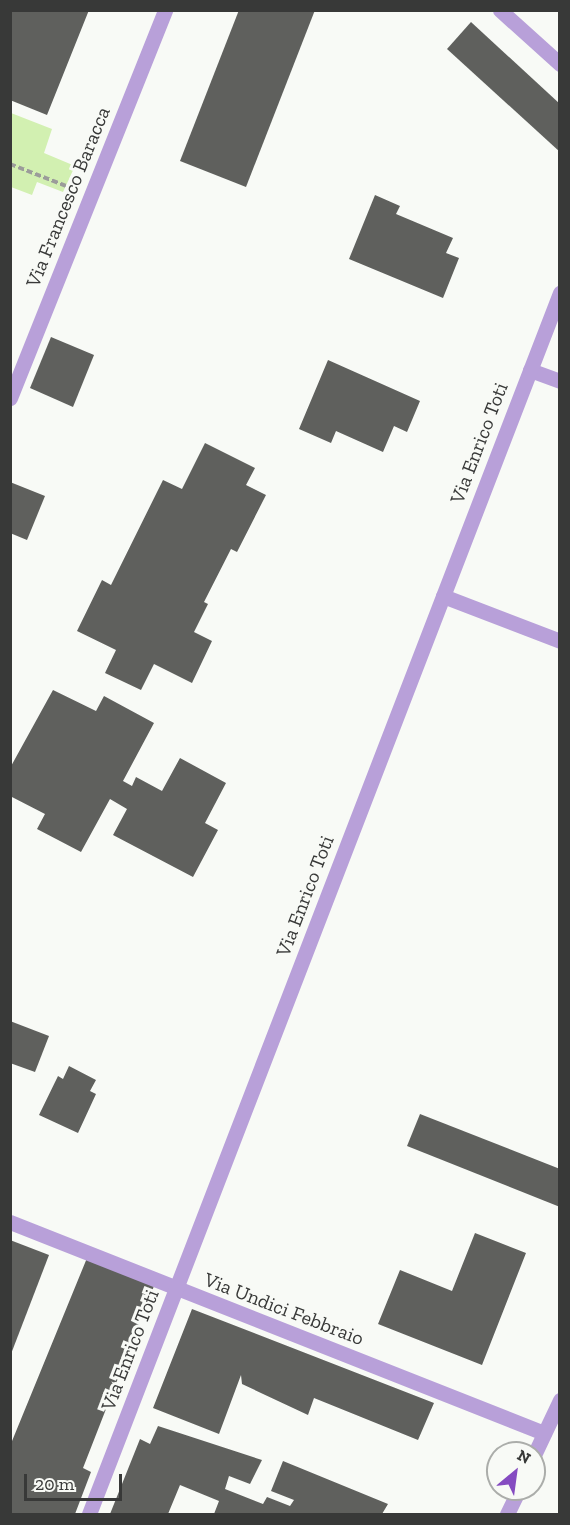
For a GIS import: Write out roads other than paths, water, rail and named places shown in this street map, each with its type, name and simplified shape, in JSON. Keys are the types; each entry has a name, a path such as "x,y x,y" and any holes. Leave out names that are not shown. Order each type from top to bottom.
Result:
{"street":[{"name":"Via Francesco Baracca","path":"10,398 165,10"},
{"path":"500,10 560,64"},
{"name":"Via Enrico Toti","path":"89,1515 560,293"},
{"path":"530,370 560,381"},
{"path":"443,596 560,641"},
{"name":"Via Undici Febbraio","path":"10,1222 176,1289 550,1431"},
{"path":"550,1431 560,1400"},
{"path":"507,1515 513,1501"}]}
